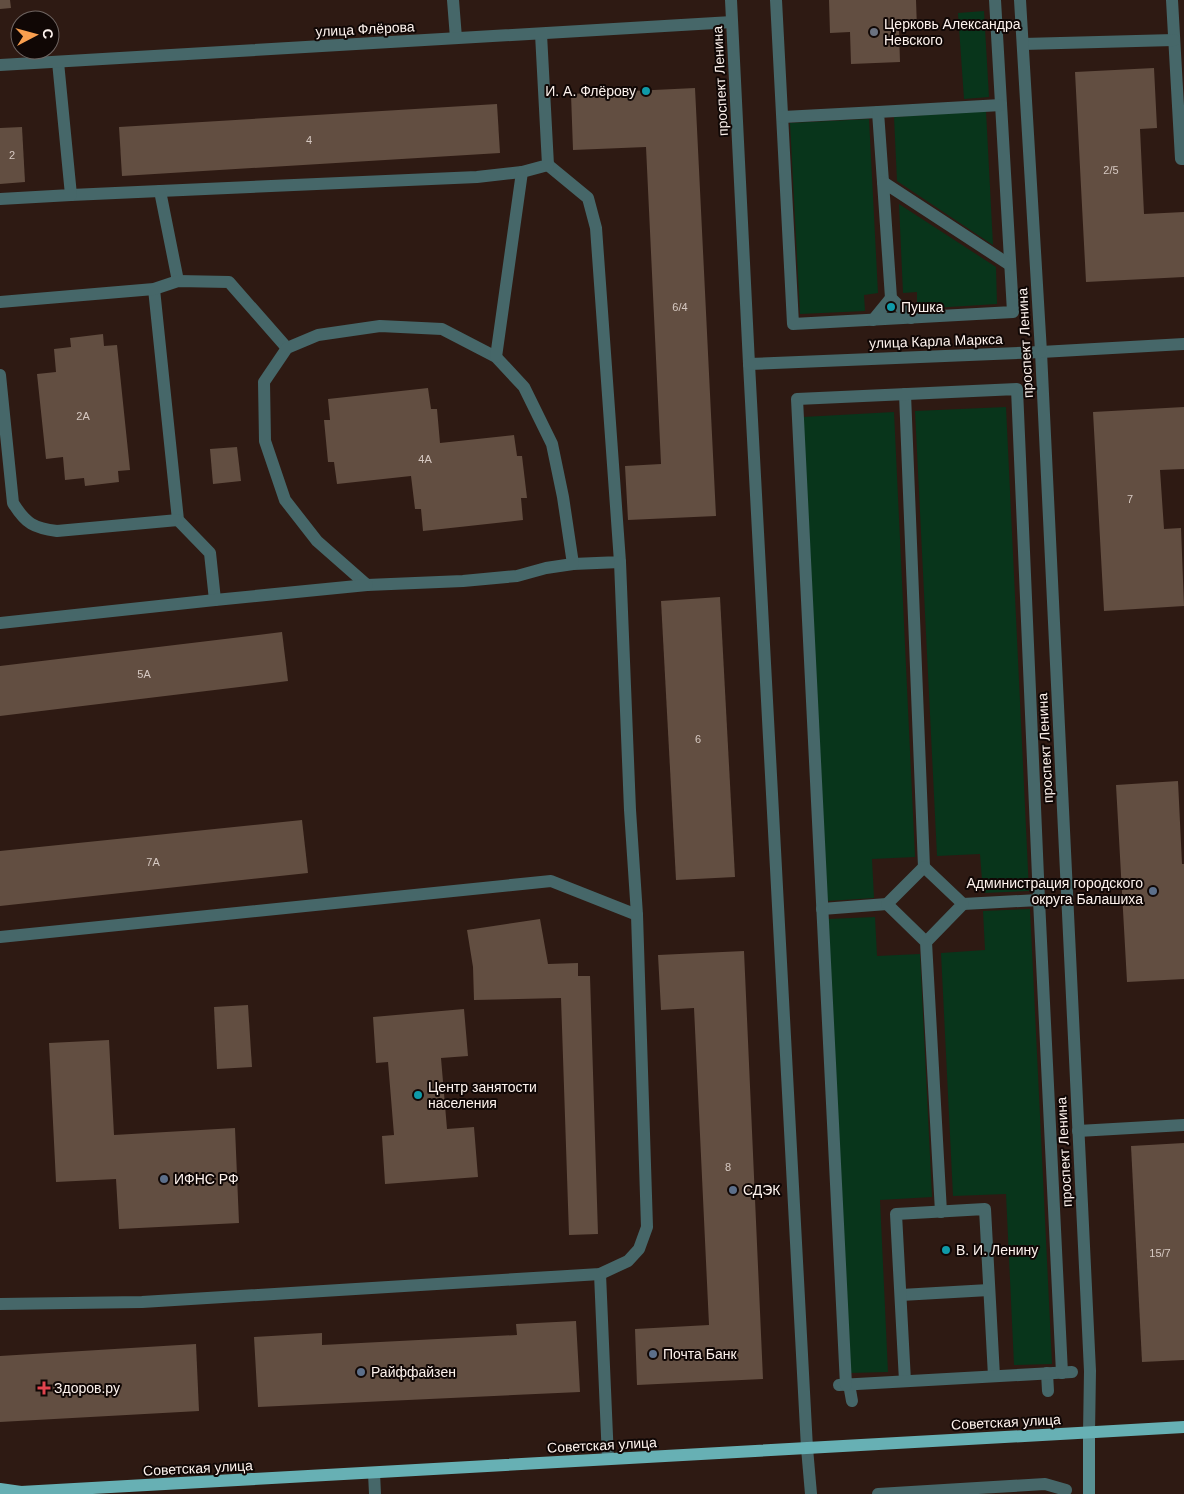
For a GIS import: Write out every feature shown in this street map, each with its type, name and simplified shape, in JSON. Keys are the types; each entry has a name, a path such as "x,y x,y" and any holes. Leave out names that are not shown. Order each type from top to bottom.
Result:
{"main road":[{"name":"Советская улица","path":"0,1489 17,1493 1184,1427"},
{"name":"проспект Ленина","path":"1089,1433 1089,1494"}],"street":[{"path":"453,0 456,38"},
{"name":"проспект Ленина","path":"731,0 810,1494"},
{"path":"776,0 793,324 1013,312 995,0"},
{"name":"проспект Ленина","path":"1020,0 1041,352 1090,1371 1089,1433"},
{"path":"1172,0 1181,159 1184,159"},
{"name":"улица Флёрова","path":"0,65 732,22"},
{"path":"0,1304 142,1302 600,1274 628,1261 639,1249 648,1227 637,915 620,562 596,228 588,198 548,165 540,34"},
{"path":"1023,44 1174,40"},
{"path":"58,62 70,195"},
{"path":"783,117 1001,105"},
{"path":"878,112 891,298 911,318"},
{"path":"0,199 477,177 522,172 548,165"},
{"path":"496,357 522,172"},
{"path":"883,182 1010,265"},
{"path":"160,191 178,281"},
{"path":"0,302 154,289 178,281 229,282 287,348"},
{"path":"154,289 178,520 210,553 215,600"},
{"path":"873,320 891,298"},
{"path":"367,585 317,541 285,500 265,441 264,382 287,348 318,335 380,326 442,329 496,357 524,387 552,444 563,497 573,564"},
{"name":"улица Карла Маркса","path":"749,364 1184,344"},
{"path":"0,374 14,503 22,517 38,528 57,531 178,520"},
{"path":"845,1385 1067,1372 1039,900 1017,390 797,399 845,1385 852,1401"},
{"path":"905,394 924,867 963,904"},
{"path":"0,623 367,585 517,576 546,568 573,564 620,562"},
{"path":"822,909 887,904 924,867"},
{"path":"0,937 551,881 637,915"},
{"path":"926,942 963,904 1039,900"},
{"path":"887,904 926,942 941,1212"},
{"path":"1078,1131 1184,1125"},
{"path":"906,1381 896,1214 985,1209 994,1376"},
{"path":"600,1274 608,1459"},
{"path":"901,1295 989,1290"},
{"path":"1046,1374 1048,1391"},
{"path":"374,1473 374,1494"},
{"path":"878,1494 947,1492 1045,1484 1066,1490"}],"green space":[{"path":"984,11 989,97 964,99 958,13"},
{"path":"986,111 993,245 897,181 894,117"},
{"path":"869,119 878,293 864,295 865,311 800,314 790,123"},
{"path":"899,204 996,267 997,304 917,309 917,292 903,293"},
{"path":"1006,407 1029,891 983,893 980,854 937,856 915,411"},
{"path":"894,412 915,857 872,859 874,898 827,901 803,417"},
{"path":"1030,909 1052,1364 1014,1365 1006,1194 953,1196 941,953 985,950 983,911"},
{"path":"875,917 877,956 920,954 932,1197 880,1200 888,1372 850,1373 828,919"}],"building":[{"path":"0,0 10,0 11,8 0,9"},
{"name":"Церковь Александра Невского","path":"829,0 916,0 917,29 899,30 900,62 851,64 850,32 830,33"},
{"path":"1154,68 1157,128 1140,129 1144,214 1184,212 1184,277 1086,282 1075,72"},
{"path":"695,88 716,516 628,520 625,466 661,464 646,147 573,150 571,94"},
{"path":"497,104 500,153 122,176 119,127"},
{"path":"22,127 25,182 0,184 0,128"},
{"path":"103,334 104,346 117,345 130,470 118,471 119,482 85,486 84,478 65,480 63,457 46,459 37,374 56,372 54,349 71,347 70,338"},
{"path":"428,388 431,409 437,409 440,443 514,435 517,456 522,456 527,498 521,498 523,520 423,531 421,509 415,509 411,476 337,484 334,462 328,462 324,420 330,420 328,399"},
{"path":"1184,407 1184,469 1160,470 1164,529 1181,528 1184,606 1104,611 1093,412"},
{"path":"237,447 241,481 213,484 210,449"},
{"path":"720,597 735,877 676,880 661,601"},
{"path":"282,632 288,681 0,716 0,666"},
{"name":"Администрация городского округа Балашиха","path":"1178,781 1182,864 1184,864 1184,979 1127,982 1116,785"},
{"path":"302,820 308,873 0,906 0,851"},
{"path":"540,919 548,964 578,963 578,976 590,976 598,1234 569,1235 561,998 474,1000 473,967 467,930"},
{"path":"744,951 763,1379 637,1385 635,1329 709,1325 694,1008 661,1010 658,955"},
{"path":"248,1005 252,1067 217,1069 214,1007"},
{"name":"Центр занятости населения","path":"464,1009 468,1056 441,1058 447,1129 474,1127 478,1177 385,1184 382,1136 394,1135 388,1062 376,1063 373,1017"},
{"path":"109,1040 114,1135 235,1128 239,1223 119,1229 116,1179 56,1182 49,1043"},
{"path":"1184,1143 1184,1360 1142,1362 1131,1146"},
{"path":"576,1321 580,1392 258,1407 254,1337 322,1333 322,1345 517,1335 516,1324"},
{"path":"196,1344 199,1411 0,1422 0,1356"}],"place":[{"name":"Церковь Александра Невского","path":"874,32"},
{"name":"И. А. Флёрову","path":"646,91"},
{"name":"Пушка","path":"891,307"},
{"name":"Администрация городского округа Балашиха","path":"1153,891"},
{"name":"Центр занятости населения","path":"418,1095"},
{"name":"ИФНС РФ","path":"164,1179"},
{"name":"СДЭК","path":"733,1190"},
{"name":"В. И. Ленину","path":"946,1250"},
{"name":"Почта Банк","path":"653,1354"},
{"name":"Райффайзен","path":"361,1372"},
{"name":"Здоров.ру","path":"44,1388"}]}
